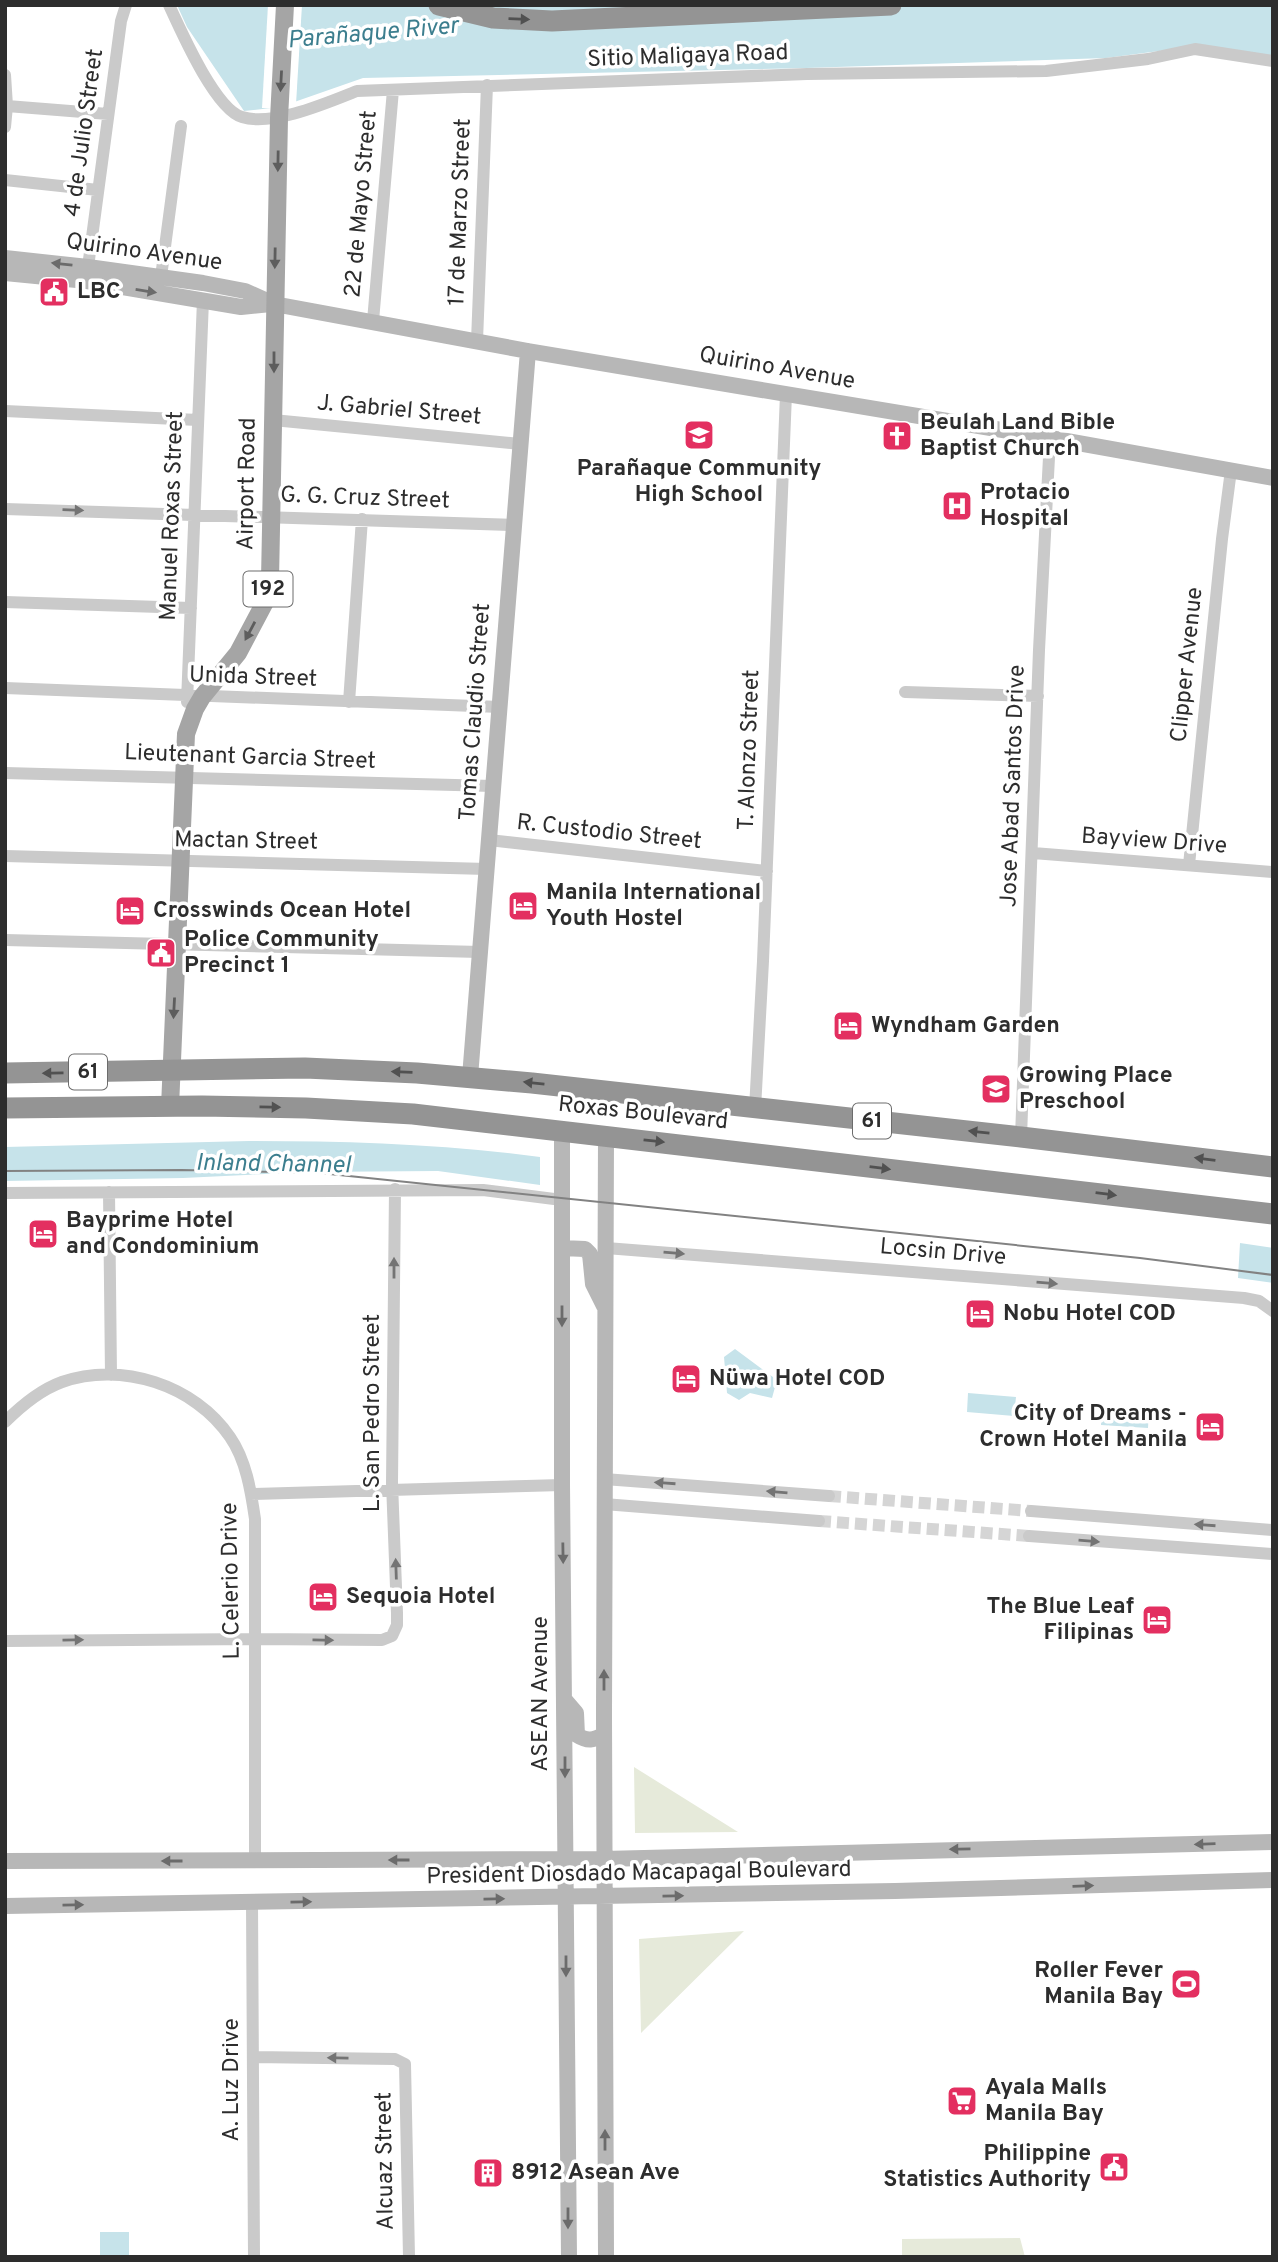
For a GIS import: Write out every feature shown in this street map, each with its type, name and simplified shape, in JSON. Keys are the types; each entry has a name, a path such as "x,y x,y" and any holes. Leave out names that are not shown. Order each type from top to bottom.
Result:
{"highway":[{"path":"439,5 493,19 552,21 891,5"},
{"name":"Roxas Boulevard","path":"5,1073 305,1068 470,1077 1273,1167"},
{"name":"Roxas Boulevard","path":"5,1108 306,1108 413,1114 1273,1214"}],"main road":[{"name":"Airport Road","path":"170,1107 186,734 195,697 238,653 265,602 270,579 274,304 285,5"},
{"name":"Quirino Avenue","path":"5,258 161,277 245,291 274,304 528,351 1273,478"},
{"name":"Quirino Avenue","path":"5,273 87,281 241,307 274,304"},
{"name":"Tomas Claudio Street","path":"470,1077 528,351"},
{"name":"ASEAN Avenue","path":"562,1131 562,1485 569,2257"},
{"path":"606,1136 606,2257"},
{"path":"562,1248 585,1249 590,1254 593,1284 605,1310"},
{"path":"564,1699 576,1713 578,1735 584,1740 593,1740 604,1735"},
{"name":"President Diosdado Macapagal Boulevard","path":"5,1861 604,1859 1273,1842"},
{"name":"President Diosdado Macapagal Boulevard","path":"5,1906 919,1891 1273,1880"}],"street":[{"name":"4 de Julio Street","path":"88,267 121,21 126,5"},
{"name":"Sitio Maligaya Road","path":"169,5 196,62 225,105 241,117 317,107 357,91 807,74 1046,71 1148,59 1195,49 1273,61"},
{"path":"5,75 5,127"},
{"name":"17 de Marzo Street","path":"477,341 487,85"},
{"name":"22 de Mayo Street","path":"373,321 393,90"},
{"path":"7,106 108,114"},
{"path":"161,277 181,126"},
{"path":"5,180 98,190"},
{"name":"Manuel Roxas Street","path":"195,697 191,608 204,300"},
{"name":"T. Alonzo Street","path":"755,1109 786,394"},
{"path":"5,411 198,420"},
{"name":"J. Gabriel Street","path":"273,420 520,444"},
{"name":"Jose Abad Santos Drive","path":"1021,1137 1050,438"},
{"name":"Clipper Avenue","path":"1189,865 1231,470"},
{"name":"G. G. Cruz Street","path":"5,509 514,526"},
{"path":"349,702 362,520"},
{"path":"5,602 191,608"},
{"name":"Unida Street","path":"5,688 500,707"},
{"path":"905,692 1038,696"},
{"name":"Lieutenant Garcia Street","path":"5,773 493,786"},
{"name":"R. Custodio Street","path":"489,841 767,872"},
{"name":"Bayview Drive","path":"1032,853 1273,872"},
{"name":"Mactan Street","path":"5,856 487,869"},
{"path":"5,940 480,952"},
{"name":"L. San Pedro Street","path":"255,1639 382,1640 392,1636 397,1625 393,1491 394,1189"},
{"path":"5,1193 483,1190 562,1200"},
{"path":"108,1192 111,1375"},
{"name":"Locsin Drive","path":"606,1248 1244,1298 1259,1301 1273,1311"},
{"name":"L. Celerio Drive","path":"5,1422 18,1408 39,1393 63,1382 88,1376 111,1375 139,1377 165,1385 206,1410 230,1437 242,1461 255,1519 255,1860"},
{"path":"604,1479 829,1496"},
{"path":"251,1494 562,1485"},
{"path":"604,1504 819,1521"},
{"path":"1031,1511 1273,1530"},
{"path":"1029,1536 1273,1554"},
{"path":"5,1641 255,1639"},
{"name":"A. Luz Drive","path":"252,1903 254,2257"},
{"name":"Alcuaz Street","path":"254,2057 395,2059 405,2064 409,2257"}],"green space":[{"path":"634,1767 738,1832 635,1833"},
{"path":"744,1931 641,2033 639,1939"},
{"path":"1020,2238 1025,2257 902,2257 902,2239"}],"water":[{"name":"Parañaque River","path":"177,5 1273,5 1273,59 1197,46 1106,58 363,78 280,107 244,111 187,27"},
{"name":"Inland Channel","path":"249,1141 395,1144 540,1157 540,1185 438,1171 5,1181 5,1147"},
{"path":"1240,1243 1273,1248 1273,1283 1238,1278"},
{"path":"735,1349 777,1380 772,1398 750,1393 739,1400 727,1393 724,1357"},
{"path":"968,1393 1016,1397 1014,1416 967,1412"},
{"path":"1102,1407 1149,1410 1148,1428 1101,1425"},
{"path":"100,2232 129,2232 129,2257 100,2257"}],"pier":[{"path":"268,5 302,5 296,104 284,109 262,108"}],"tunnel":[{"path":"829,1496 1031,1511"},
{"path":"819,1521 1029,1536"}],"tram line":[{"path":"5,1171 182,1170 320,1173 1140,1258 1273,1275"}],"place":[{"name":"LBC","path":"54,292"},
{"name":"Parañaque Community High School","path":"699,435"},
{"name":"Beulah Land Bible Baptist Church","path":"897,436"},
{"name":"Protacio Hospital","path":"957,506"},
{"name":"Manila International Youth Hostel","path":"523,906"},
{"name":"Crosswinds Ocean Hotel","path":"130,911"},
{"name":"Police Community Precinct 1","path":"161,953"},
{"name":"Wyndham Garden","path":"848,1026"},
{"name":"Growing Place Preschool","path":"996,1089"},
{"name":"Bayprime Hotel and Condominium","path":"43,1234"},
{"name":"Nobu Hotel COD","path":"980,1314"},
{"name":"Nüwa Hotel COD","path":"686,1379"},
{"name":"City of Dreams - Crown Hotel Manila","path":"1210,1427"},
{"name":"Sequoia Hotel","path":"323,1597"},
{"name":"The Blue Leaf Filipinas","path":"1157,1620"},
{"name":"Roller Fever Manila Bay","path":"1186,1984"},
{"name":"Ayala Malls Manila Bay","path":"962,2101"},
{"name":"Philippine Statistics Authority","path":"1114,2167"},
{"name":"8912 Asean Ave","path":"488,2173"}]}
